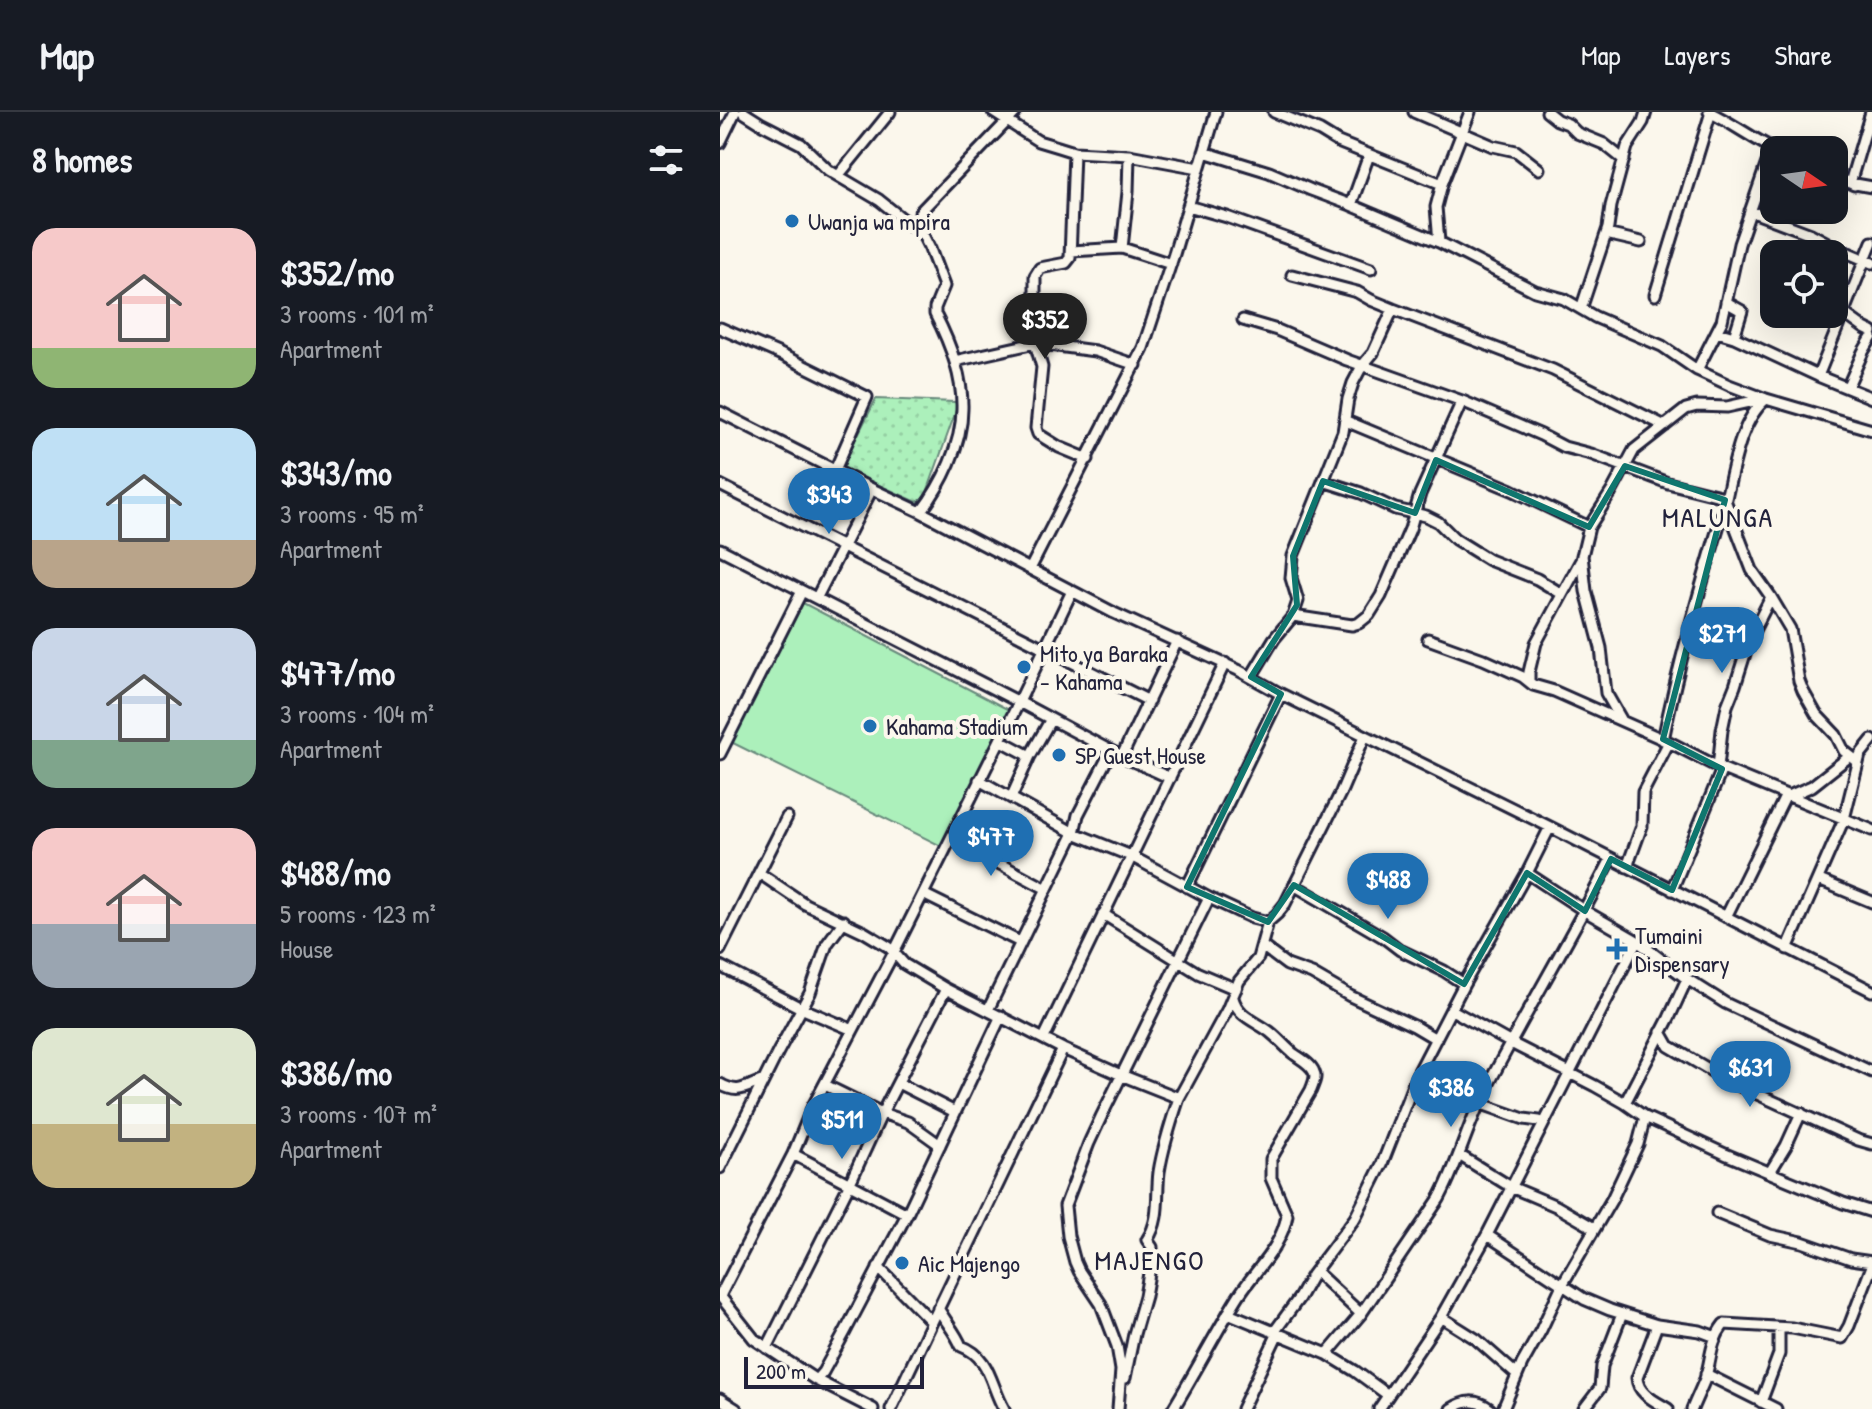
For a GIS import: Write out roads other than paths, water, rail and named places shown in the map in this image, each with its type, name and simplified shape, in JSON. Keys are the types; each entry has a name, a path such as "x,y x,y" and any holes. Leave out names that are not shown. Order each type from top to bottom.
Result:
{"street":[{"path":"720,143 735,112"},
{"path":"743,112 801,144 822,165 879,200 923,235 930,249 944,286 935,314 955,361 962,410 948,469 921,512"},
{"path":"838,176 890,112"},
{"path":"993,112 1038,141 1074,152 1129,155 1199,168"},
{"path":"920,212 1016,112"},
{"path":"1030,569 1143,348 1216,112"},
{"path":"1274,112 1302,117 1338,142 1442,184"},
{"path":"1414,112 1493,146 1512,149 1539,169"},
{"path":"1439,242 1436,207 1470,112"},
{"path":"1547,112 1577,133 1604,144 1624,160"},
{"path":"1581,309 1606,234 1627,147 1646,112"},
{"path":"1655,295 1710,112 1760,140"},
{"path":"1871,112 1850,183 1872,190"},
{"path":"1074,152 1070,258 1066,263 1040,268 1035,276 1035,343 1042,367 1036,428 1038,434 1059,447 1088,459"},
{"path":"1204,152 1269,172 1439,242 1535,291 1564,299 1613,326 1662,346 1697,370 1729,385 1872,430"},
{"path":"1122,248 1129,155"},
{"path":"1351,205 1369,155"},
{"path":"1697,370 1717,332 1739,244 1760,185"},
{"path":"1188,206 1371,269"},
{"path":"1750,211 1811,234 1868,262"},
{"path":"1606,234 1641,242"},
{"path":"1848,303 1868,262 1872,242"},
{"path":"1071,251 1122,248 1171,264"},
{"path":"1292,275 1357,292 1393,309 1553,370 1665,426"},
{"path":"1726,302 1742,311 1734,337"},
{"path":"1251,677 1274,639 1293,616 1298,601 1291,578 1293,556 1346,421 1350,391 1362,366 1373,353 1393,309"},
{"path":"1847,388 1872,334 1848,317"},
{"path":"1243,320 1277,330 1362,366 1462,401 1564,447 1668,483 1715,494 1725,500 1752,570 1790,629 1803,691 1816,714 1834,732 1844,751 1854,759"},
{"path":"720,328 867,397 835,470"},
{"path":"1818,376 1837,328"},
{"path":"1717,332 1872,398"},
{"path":"955,361 1035,343 1095,351 1136,365"},
{"path":"1529,681 1534,647 1582,555 1589,527 1639,444 1689,407 1727,407 1766,399"},
{"path":"1627,867 1642,826 1643,792 1666,741 1693,610 1742,440 1755,410 1766,399"},
{"path":"1293,616 1356,624 1373,609 1390,577 1416,513 1420,494 1462,401"},
{"path":"720,412 1114,613 1225,663 1872,991"},
{"path":"1346,421 1512,490 1589,527"},
{"path":"1323,481 1438,522 1455,539 1489,560 1537,579 1562,594"},
{"path":"720,485 1149,701"},
{"path":"817,597 872,489"},
{"path":"720,549 1111,751 1170,778"},
{"path":"1582,555 1586,591 1601,648 1606,693 1623,722"},
{"path":"720,754 722,742 802,591"},
{"path":"873,1409 816,1380 754,1339 720,1296 1072,591"},
{"path":"1672,890 1720,768 1727,706 1750,638 1771,597"},
{"path":"1428,639 1472,655 1533,685 1554,691 1720,768 1872,830"},
{"path":"1122,756 1177,641"},
{"path":"1044,1038 1225,663"},
{"path":"1187,887 1281,694"},
{"path":"1011,798 1051,719"},
{"path":"1119,1406 1152,1256 1152,1247 1147,1240 1157,1218 1162,1157 1179,1098 1242,977 1258,958 1268,922 1285,904 1341,792 1365,736"},
{"path":"1000,740 1030,756"},
{"path":"1726,917 1788,796 1812,786 1854,759 1872,740"},
{"path":"988,1010 1111,751"},
{"path":"1787,949 1844,819 1854,759"},
{"path":"979,780 1074,833 1131,856 1252,918 1268,922"},
{"path":"720,950 787,817"},
{"path":"1242,1409 1276,1332 1315,1271 1355,1218 1382,1164 1417,1075 1550,827"},
{"path":"951,838 1047,889"},
{"path":"1327,1354 1361,1314 1439,1199 1479,1103 1611,859"},
{"path":"759,873 805,904 844,921 889,947 904,964 946,989 1063,1049 1179,1098"},
{"path":"1527,873 1637,941 1725,1003 1872,1072"},
{"path":"1819,880 1872,902"},
{"path":"1294,885 1405,953 1464,984"},
{"path":"923,894 1020,942"},
{"path":"1119,1406 1121,1370 1117,1346 1101,1304 1075,1262 1065,1206 1089,1143 1209,898"},
{"path":"1103,914 1235,993"},
{"path":"720,1168 816,979 827,944 844,921"},
{"path":"1379,1409 1441,1317 1487,1235 1637,941"},
{"path":"1262,946 1287,965 1312,974 1436,1039"},
{"path":"720,966 801,1008 853,1030"},
{"path":"1625,1103 1687,979"},
{"path":"767,1348 946,989"},
{"path":"1176,1408 1245,1285 1274,1249 1287,1219 1271,1178 1271,1159 1313,1087 1315,1076 1310,1066 1267,1029 1240,1012 1235,1005 1235,993"},
{"path":"1452,1010 1625,1103 1645,1117 1725,1154 1872,1212"},
{"path":"816,1380 907,1214 1001,1016"},
{"path":"1661,1032 1669,1046 1715,1073 1872,1144"},
{"path":"891,1409 1063,1049"},
{"path":"720,1084 739,1091 764,1080"},
{"path":"898,1083 955,1112"},
{"path":"825,1085 908,1122 940,1145"},
{"path":"1479,1103 1544,1123"},
{"path":"1770,1172 1801,1113"},
{"path":"1503,1409 1562,1285 1612,1199 1634,1153 1645,1117"},
{"path":"793,1154 907,1214"},
{"path":"1459,1155 1511,1187 1556,1206 1594,1228"},
{"path":"1692,1409 1716,1337 1724,1324 1806,1330 1839,1338 1844,1336 1872,1264 1770,1235 1717,1213"},
{"path":"1487,1235 1584,1299 1657,1325 1700,1331 1716,1337"},
{"path":"878,1267 932,1322"},
{"path":"1315,1271 1361,1314"},
{"path":"720,1316 729,1308"},
{"path":"938,1308 961,1347 970,1350 988,1369 1004,1409"},
{"path":"1228,1313 1327,1354 1388,1395"},
{"path":"1584,1409 1600,1388 1602,1366 1622,1314"},
{"path":"1441,1317 1476,1339 1517,1375"},
{"path":"1657,1325 1637,1384 1640,1390 1668,1409"},
{"path":"1761,1402 1779,1354 1779,1328"},
{"path":"1706,1374 1776,1409"},
{"path":"720,1399 736,1409"},
{"path":"1451,1409 1469,1401 1490,1409"}],"place":[{"name":"Uwanja wa mpira","path":"792,221"},
{"name":"Mito ya Baraka - Kahama","path":"1024,667"},
{"name":"Kahama Stadium","path":"870,726"},
{"name":"SP Guest House","path":"1059,755"},
{"name":"Tumaini Dispensary","path":"1617,949"},
{"name":"Aic Majengo","path":"902,1263"}],"district":[{"name":"MALUNGA","path":"1718,517"},
{"name":"MAJENGO","path":"1150,1260"}]}
